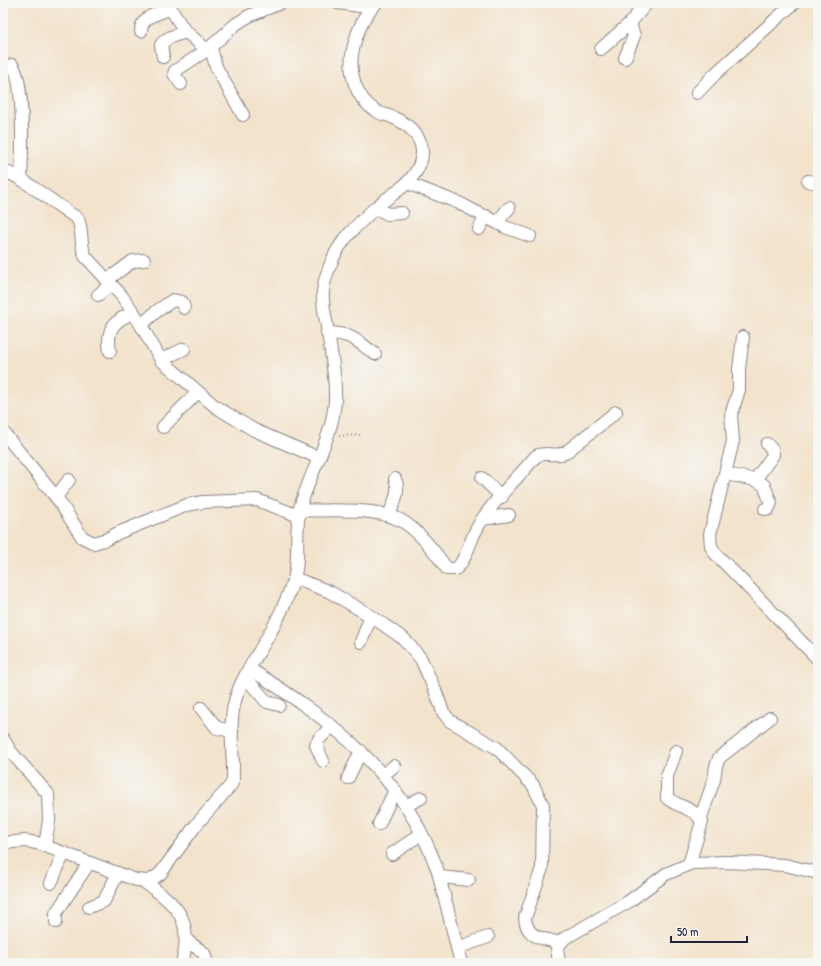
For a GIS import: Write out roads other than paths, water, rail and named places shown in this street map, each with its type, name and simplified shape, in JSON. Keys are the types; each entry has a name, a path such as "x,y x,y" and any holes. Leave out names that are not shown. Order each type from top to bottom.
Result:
{"street":[{"path":"180,84 174,74 175,71 209,49 236,24 249,16 280,3"},
{"path":"338,3 360,6 376,3"},
{"path":"144,882 153,880 160,874 196,825 231,785 233,774 232,731 234,703 247,673 277,620 294,580 300,513 328,436 332,421 335,398 334,377 323,302 323,290 333,258 347,238 375,208 407,183 416,171 422,157 417,137 401,121 374,110 354,86 351,77 351,59 354,42 364,18 376,3"},
{"path":"697,93 715,74 794,3"},
{"path":"601,49 630,23 640,4"},
{"path":"141,32 141,25 145,19 169,6 187,32 209,49 216,66 243,115"},
{"path":"625,58 634,36 630,23"},
{"path":"163,57 161,45 164,41 173,36 187,32"},
{"path":"12,65 18,77 20,101 22,141 21,180"},
{"path":"3,170 21,180 78,219 81,232 82,249 85,256 109,282 134,313 161,360 198,392 234,420 319,458"},
{"path":"407,183 530,236"},
{"path":"375,208 388,214 402,213"},
{"path":"497,222 509,208"},
{"path":"479,229 486,216"},
{"path":"98,295 109,282 133,261 144,260"},
{"path":"141,325 173,300 182,302 184,308"},
{"path":"110,351 108,338 110,331 124,316 134,313"},
{"path":"327,333 349,335 375,354"},
{"path":"744,337 739,368 739,390 731,415 733,441 710,534 711,546 714,552 818,659"},
{"path":"161,360 184,349"},
{"path":"163,427 198,392"},
{"path":"3,432 56,497 82,537 94,543 107,539 118,533 187,505 204,502 257,500 300,513 356,510 389,516 407,524 431,547 447,568 451,570 458,568 461,564 469,543 482,519 536,456 543,454 559,455 565,453 616,412"},
{"path":"755,480 774,455 768,444"},
{"path":"726,474 755,480 764,485 772,503 765,509"},
{"path":"482,478 502,497"},
{"path":"389,516 398,491 398,486 395,479"},
{"path":"56,497 69,480"},
{"path":"482,519 509,516"},
{"path":"294,580 324,589 371,616 404,639 421,659 443,712 450,721 497,748 533,785 543,804 542,868 525,918 526,924 529,932 534,935 560,943"},
{"path":"361,642 371,616"},
{"path":"247,673 267,702 279,705"},
{"path":"247,673 293,696 332,726 361,751 384,775 395,790 421,834 440,877 457,958 488,937"},
{"path":"200,708 217,728 232,731"},
{"path":"689,864 702,827 700,817 714,780 719,758 770,718"},
{"path":"323,762 316,745 319,739 332,726"},
{"path":"3,739 11,752 48,794 49,820 45,846"},
{"path":"348,778 361,751"},
{"path":"676,751 667,776 667,798 700,817"},
{"path":"384,775 394,766"},
{"path":"379,824 395,790"},
{"path":"405,806 421,798"},
{"path":"392,854 421,834"},
{"path":"3,843 25,841 45,846 118,874 144,882 172,903 179,913 185,929 186,940 182,963"},
{"path":"51,883 64,853"},
{"path":"559,963 557,955 560,943 628,902 666,874 689,864 700,862 727,862 786,865 818,873"},
{"path":"56,922 56,913 89,863"},
{"path":"89,907 104,901 118,874"},
{"path":"440,877 469,880"},
{"path":"186,940 204,953 207,963"}]}
